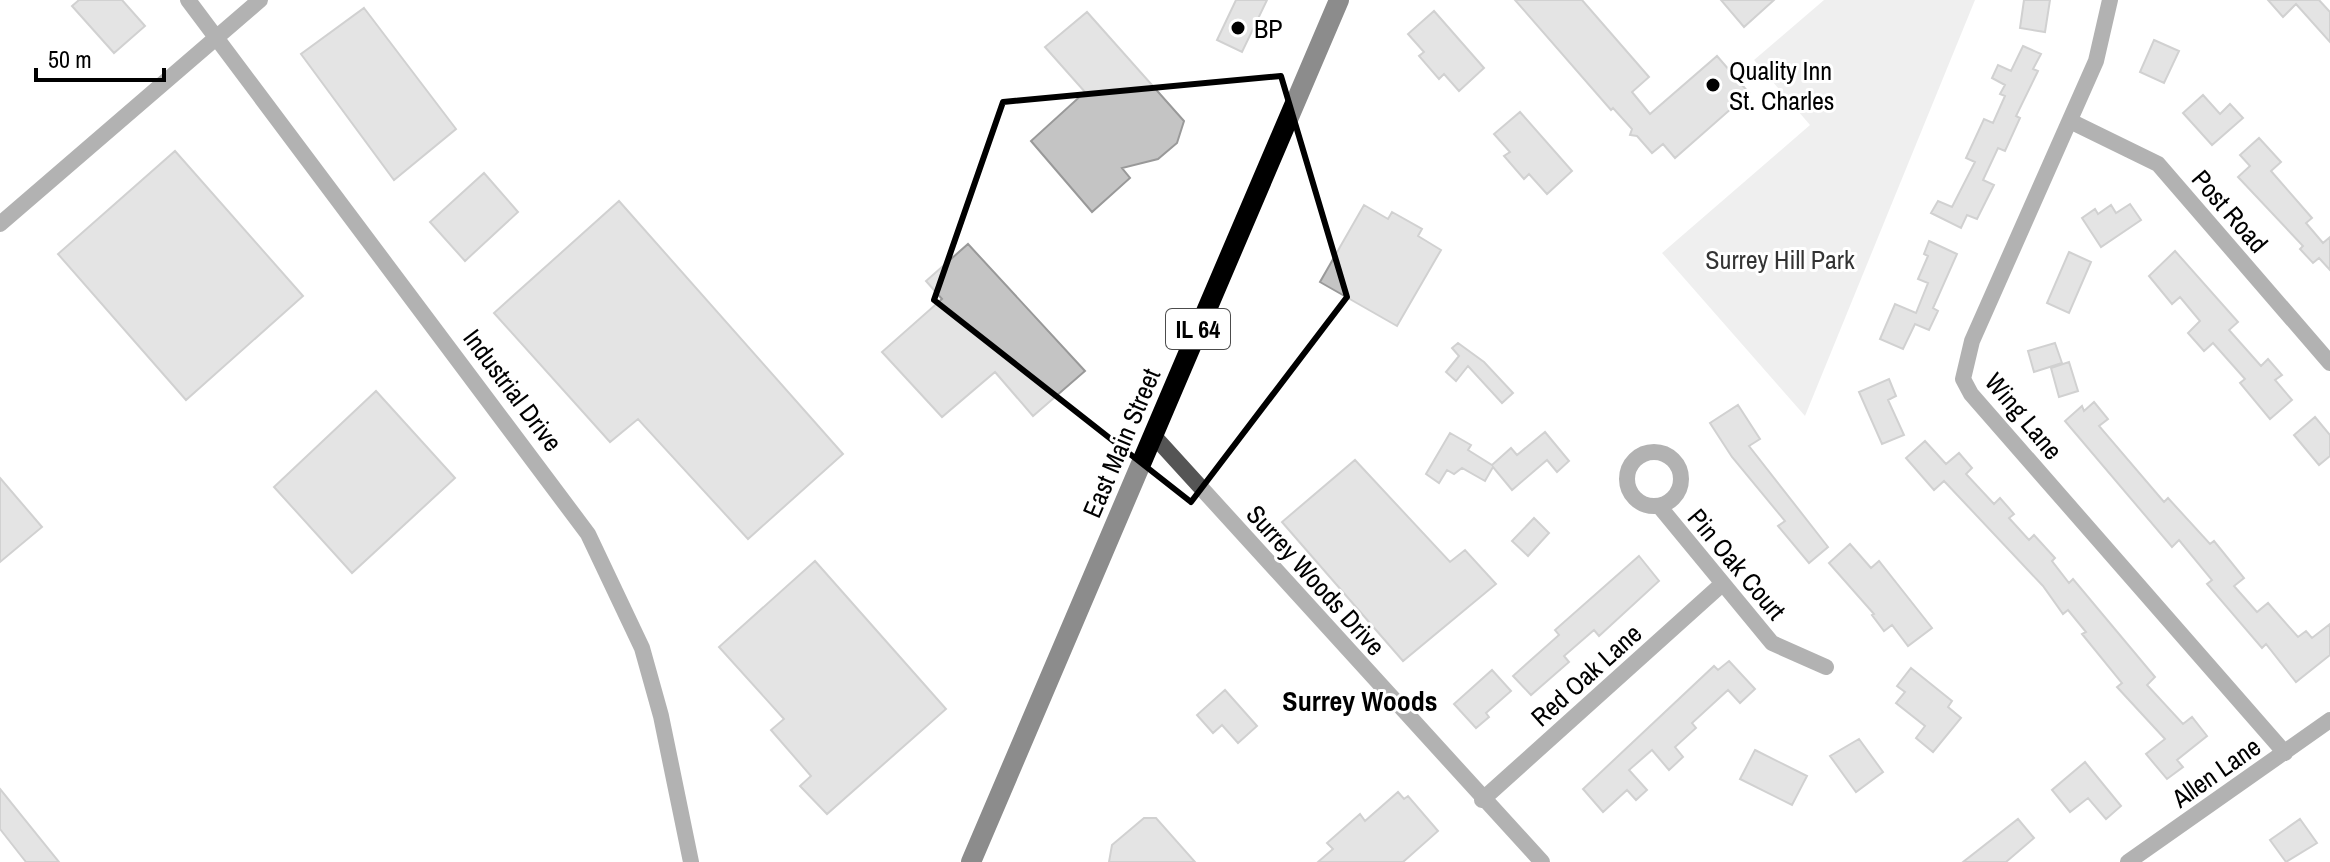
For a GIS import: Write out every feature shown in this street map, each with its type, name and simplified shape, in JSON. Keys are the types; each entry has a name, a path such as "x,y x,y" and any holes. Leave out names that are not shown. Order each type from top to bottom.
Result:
{"main road":[{"name":"East Main Street","path":"971,862 1339,0"}],"street":[{"name":"Industrial Drive","path":"188,0 588,534 642,648 661,716 691,862"},
{"path":"0,224 260,0"},
{"name":"Wing Lane","path":"2110,0 2096,61 1972,341 1963,379 1971,394 2285,753"},
{"name":"Post Road","path":"2070,121 2158,164 2330,363"},
{"name":"Surrey Woods Drive","path":"1153,435 1482,800 1542,862"},
{"name":"Pin Oak Court","path":"1659,506 1721,585 1772,643 1826,667"},
{"name":"Red Oak Lane","path":"1482,800 1721,585"},
{"name":"Allen Lane","path":"2128,862 2330,720"}],"highlighted area":[{"path":"1281,76 1347,297 1191,502 934,300 1003,102"}],"green space":[{"name":"Surrey Hill Park","path":"1824,0 1975,0 1805,416 1662,253 1810,125 1754,60"}],"building":[{"path":"79,0 122,0 145,26 114,53 72,6"},
{"name":"BP","path":"1236,0 1267,0 1242,52 1217,40"},
{"name":"Quality Inn St. Charles","path":"1515,0 1582,0 1649,77 1632,92 1650,114 1717,56 1749,93 1675,158 1663,144 1652,153 1637,136 1630,135 1632,129 1613,108 1611,110"},
{"path":"1721,0 1774,0 1744,27"},
{"path":"2024,0 2050,0 2045,32 2020,28"},
{"path":"2268,0 2319,0 2330,12 2330,42 2296,4 2283,17"},
{"path":"364,8 456,129 394,180 301,54"},
{"path":"1434,11 1484,68 1459,91 1444,74 1439,79 1419,56 1424,52 1408,34"},
{"path":"1087,12 1184,121 1177,143 1158,159 1122,168 1130,178 1092,212 1031,141 1085,92 1045,47"},
{"path":"2154,40 2179,51 2164,83 2140,72"},
{"path":"2023,46 2041,54 2033,69 2038,71 2016,116 2020,118 2005,151 1998,148 1983,180 1994,185 1977,219 1967,215 1961,228 1931,213 1938,201 1952,207 1975,162 1966,158 1984,119 1993,123 2005,96 2000,94 2005,85 1992,78 1998,65 2011,71"},
{"path":"2203,95 2220,114 2230,104 2243,118 2212,145 2183,113"},
{"path":"1520,112 1572,171 1547,194 1529,174 1524,179 1504,156 1510,152 1494,134"},
{"path":"2259,138 2281,162 2271,171 2312,218 2306,223 2323,243 2330,237 2330,270 2319,258 2313,263 2300,249 2303,246 2238,177 2250,166 2240,155"},
{"path":"175,151 303,296 186,400 58,254"},
{"path":"484,173 518,212 465,261 430,222"},
{"path":"619,201 843,454 748,539 638,419 610,442 494,313"},
{"path":"2130,204 2141,220 2101,247 2082,218 2095,209 2098,214 2111,205 2116,213"},
{"path":"1364,205 1388,219 1392,212 1422,229 1418,236 1441,250 1397,326 1320,282"},
{"path":"1929,241 1957,254 1933,308 1938,311 1929,330 1915,324 1903,349 1880,339 1895,304 1916,313 1928,283 1918,279 1928,256 1924,254"},
{"path":"968,244 1085,371 1033,416 995,372 942,417 882,352 942,299 926,281"},
{"path":"2175,251 2238,322 2229,330 2261,366 2268,359 2282,375 2275,380 2292,400 2270,419 2240,383 2245,379 2213,343 2204,351 2188,333 2200,321 2180,297 2172,304 2149,276"},
{"path":"2069,252 2091,262 2069,313 2047,303"},
{"path":"1458,343 1484,362 1513,393 1502,403 1468,366 1456,381 1446,372 1459,356 1452,348"},
{"path":"2055,343 2062,363 2034,372 2028,351"},
{"path":"2069,362 2078,391 2059,397 2051,368"},
{"path":"1889,379 1896,396 1888,400 1904,435 1882,444 1859,392"},
{"path":"376,391 455,478 352,573 274,487"},
{"path":"2094,402 2108,419 2099,426 2164,502 2168,498 2210,544 2214,541 2244,578 2234,586 2257,612 2268,603 2298,637 2306,631 2312,638 2330,624 2330,655 2296,682 2266,644 2262,648 2207,584 2212,580 2179,540 2172,547 2065,421 2082,406 2084,411"},
{"path":"1738,405 1760,439 1749,446 1828,547 1809,563 1778,526 1785,521 1732,457 1710,423"},
{"path":"2315,417 2330,435 2330,456 2319,465 2294,435"},
{"path":"1545,432 1569,461 1557,472 1547,460 1512,490 1493,467 1485,481 1462,468 1454,474 1447,470 1439,483 1426,474 1450,433 1471,445 1468,450 1492,465 1511,448 1517,455"},
{"path":"1925,441 1946,464 1959,453 1972,468 1966,474 1994,504 2000,498 2014,514 2009,518 2029,540 2034,535 2055,558 2052,561 2069,583 2073,579 2155,677 2147,685 2183,724 2192,717 2207,736 2177,760 2183,767 2167,779 2146,754 2165,739 2117,687 2122,683 2082,634 2086,632 2068,610 2063,614 2043,586 1944,481 1934,490 1906,458"},
{"path":"1355,460 1450,562 1465,550 1496,584 1403,661 1282,522"},
{"path":"0,478 42,527 0,562"},
{"path":"1534,518 1549,533 1528,556 1512,541"},
{"path":"1850,544 1871,568 1879,561 1932,628 1908,646 1892,625 1884,631 1874,614 1829,563"},
{"path":"1639,556 1659,581 1599,636 1594,630 1564,656 1569,662 1531,695 1513,676 1559,635 1555,630"},
{"path":"815,561 946,709 827,814 800,786 811,776 771,730 784,719 719,647"},
{"path":"1729,661 1755,689 1740,703 1728,690 1692,723 1696,728 1675,747 1683,757 1669,770 1652,750 1629,770 1647,790 1636,800 1627,790 1603,812 1583,789 1714,666 1718,670"},
{"path":"1911,668 1952,701 1948,707 1961,718 1933,752 1916,738 1925,726 1896,703 1905,692 1897,686"},
{"path":"1492,670 1511,691 1486,713 1489,717 1476,728 1454,704"},
{"path":"1225,690 1257,726 1238,743 1222,725 1213,733 1197,715"},
{"path":"1859,739 1883,772 1856,792 1830,756"},
{"path":"1755,750 1807,776 1792,805 1740,779"},
{"path":"2085,762 2121,806 2106,819 2088,798 2070,812 2052,790"},
{"path":"0,789 59,862 26,862 0,829"},
{"path":"1398,792 1404,799 1408,796 1438,831 1403,862 1318,862 1333,849 1327,843 1360,814 1365,821"},
{"path":"1144,818 1156,818 1195,862 1109,862 1112,845"},
{"path":"2018,819 2034,838 2006,862 1963,862"},
{"path":"2300,819 2317,843 2286,862 2270,840"}],"place":[{"name":"BP","path":"1238,28"},
{"name":"Quality Inn St. Charles","path":"1713,85"}],"district":[{"name":"Surrey Woods","path":"1360,701"}]}
